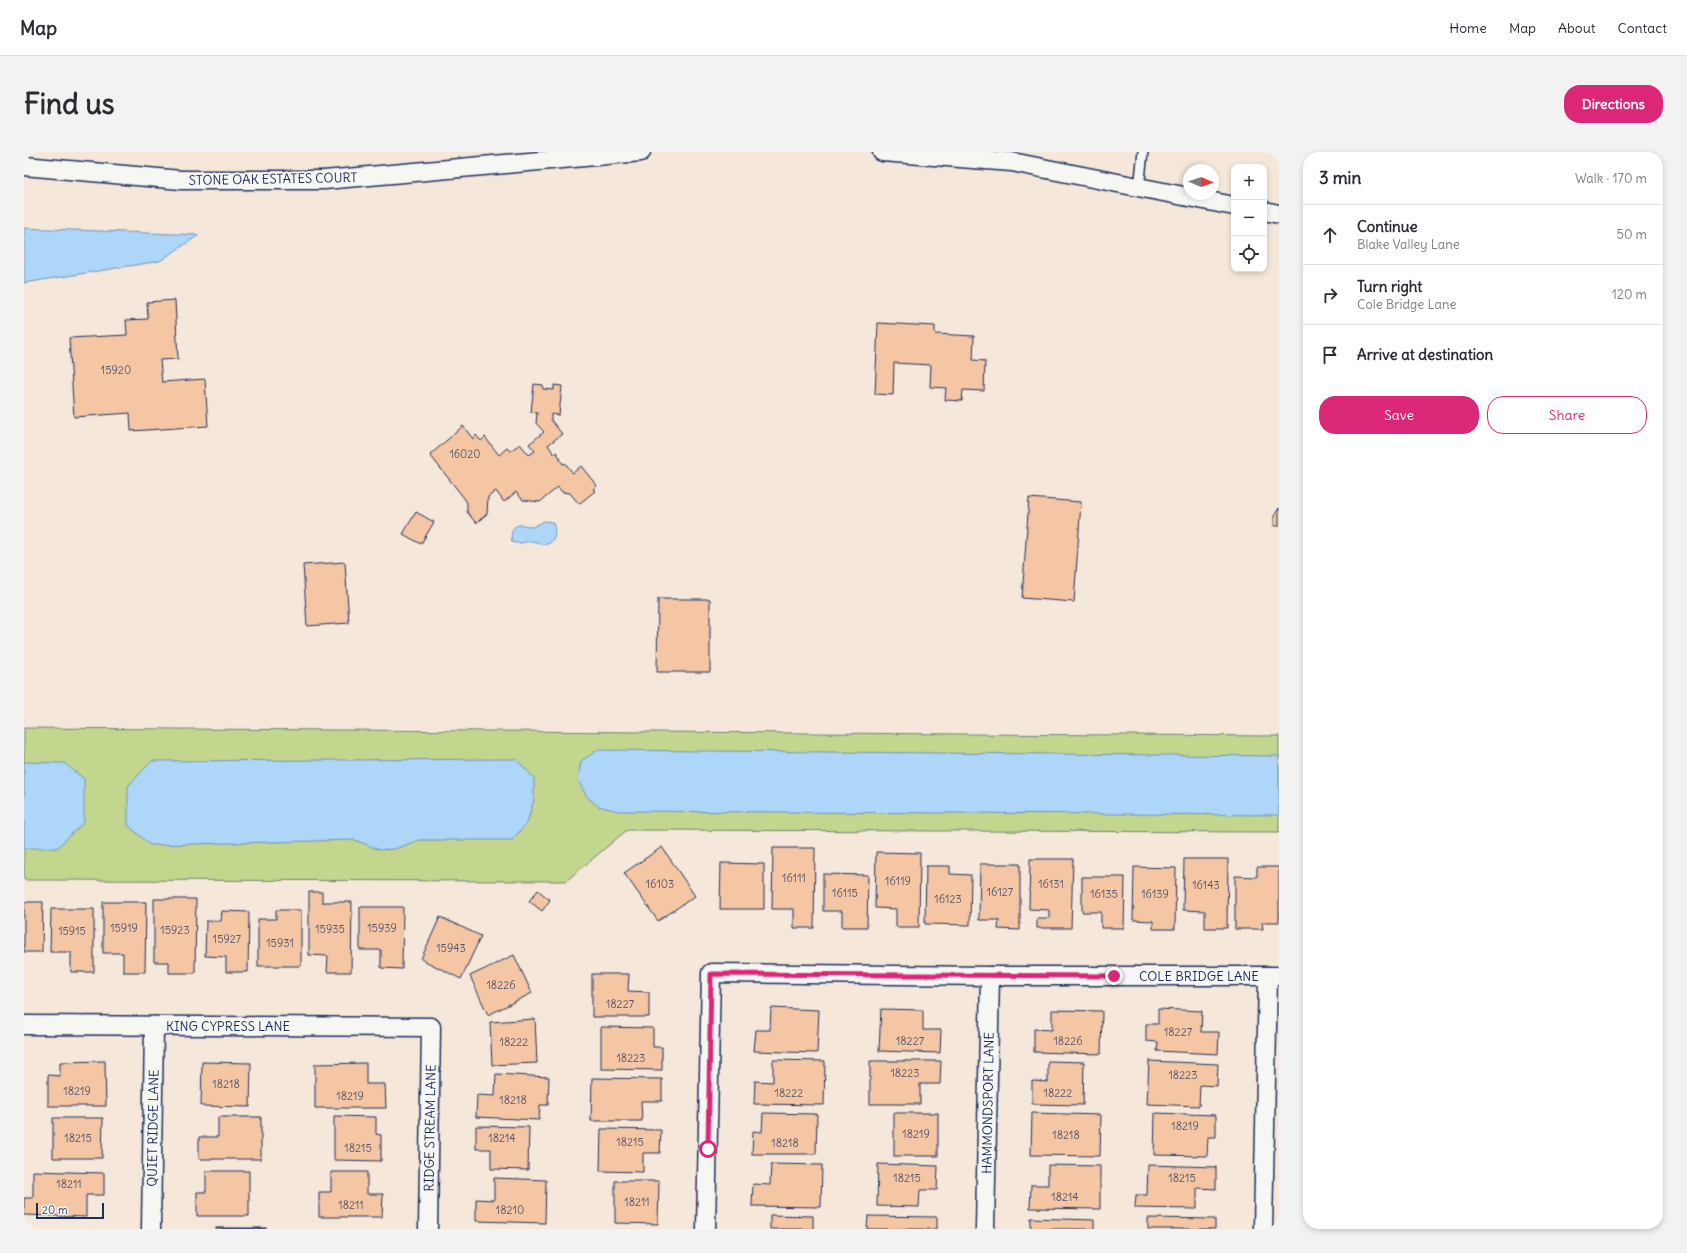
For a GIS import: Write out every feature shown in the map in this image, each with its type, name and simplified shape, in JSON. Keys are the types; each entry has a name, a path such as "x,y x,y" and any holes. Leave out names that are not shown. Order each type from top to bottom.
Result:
{"street":[{"name":"STONE OAK ESTATES COURT","path":"24,166 60,168 181,180 324,180 641,152"},
{"path":"882,152 1012,162 1231,205"},
{"path":"1267,212 1279,214"},
{"name":"COLE BRIDGE LANE","path":"706,1229 711,974 1274,976"},
{"name":"HAMMONDSPORT LANE","path":"985,1229 990,976"},
{"path":"1263,1229 1274,976"},
{"name":"KING CYPRESS LANE","path":"24,1025 431,1027"},
{"name":"QUIET RIDGE LANE","path":"151,1229 154,1026"},
{"name":"RIDGE STREAM LANE","path":"428,1229 431,1027"}],"lane":[{"path":"1140,188 1143,152"}],"green space":[{"path":"24,728 1279,736 1279,832 627,830 566,881 24,880"}],"water":[{"path":"24,228 199,235 160,261 24,283"},
{"path":"544,521 552,522 555,528 554,538 550,543 541,544 531,541 519,543 512,542 511,536 514,527 524,525 533,527"},
{"path":"598,750 1279,756 1279,815 618,811 598,806 587,797 578,780 581,761"},
{"path":"516,759 534,778 534,800 527,823 512,840 419,840 395,849 380,850 355,840 150,845 128,825 128,786 152,761"},
{"path":"24,762 64,763 84,779 84,822 57,848 24,848"}],"building":[{"path":"175,300 178,359 160,360 162,382 205,379 208,426 131,431 130,413 74,417 69,338 127,335 126,320 148,319 147,302"},
{"path":"878,323 935,326 935,334 974,336 973,360 985,361 984,391 963,390 962,401 945,400 946,388 930,387 931,365 894,363 893,395 875,394"},
{"path":"534,384 543,385 543,389 554,390 554,385 562,386 559,415 551,414 551,420 562,434 548,445 554,454 556,452 563,464 565,463 573,473 581,466 597,486 593,489 595,491 579,504 570,493 562,492 558,487 540,502 523,500 516,492 504,502 496,491 488,497 487,514 476,523 467,512 467,503 464,498 430,455 463,426 473,439 476,435 481,441 485,437 499,455 507,448 510,451 520,444 529,455 535,451 529,444 544,432 536,423 537,413 531,412"},
{"path":"1029,498 1081,502 1074,602 1022,598"},
{"path":"1279,508 1279,526 1274,526 1274,516"},
{"path":"416,512 434,522 421,544 403,534"},
{"path":"345,562 349,623 307,626 303,565"},
{"path":"658,599 710,599 710,672 657,672"},
{"path":"662,847 695,896 658,921 624,873"},
{"path":"773,848 815,848 814,928 794,928 794,909 772,909"},
{"path":"876,852 920,853 919,927 896,927 896,909 875,908"},
{"path":"1030,859 1073,859 1071,928 1037,928 1037,918 1049,918 1049,910 1029,909"},
{"path":"1184,859 1228,859 1227,928 1205,928 1205,911 1183,910"},
{"path":"721,863 764,864 764,909 720,909"},
{"path":"980,864 1020,864 1020,930 998,929 999,920 979,920"},
{"path":"926,866 950,866 950,874 971,875 970,925 925,924"},
{"path":"1134,867 1176,868 1175,929 1153,929 1153,921 1133,920"},
{"path":"1257,867 1279,867 1279,922 1262,922 1263,929 1235,929 1235,876 1257,877"},
{"path":"823,874 868,875 867,927 842,927 842,911 823,911"},
{"path":"1082,877 1125,877 1124,928 1101,928 1101,912 1082,912"},
{"path":"538,890 550,900 542,911 529,901"},
{"path":"309,892 322,892 322,902 352,902 351,972 327,972 328,956 309,955"},
{"path":"154,899 196,899 195,973 169,973 169,962 154,962"},
{"path":"24,902 43,902 42,952 24,952"},
{"path":"103,902 146,902 145,972 123,972 123,953 103,953"},
{"path":"360,907 403,907 402,969 381,968 381,950 360,950"},
{"path":"51,909 94,909 94,972 71,972 71,952 50,952"},
{"path":"276,910 301,910 301,966 258,966 258,919 276,919"},
{"path":"222,911 249,912 248,972 226,972 226,957 205,956 206,921 221,921"},
{"path":"440,917 481,936 461,979 421,959"},
{"path":"514,955 532,993 488,1015 470,976"},
{"path":"592,974 629,974 628,991 649,992 649,1017 592,1017"},
{"path":"771,1008 819,1010 817,1053 754,1051 756,1030 770,1030"},
{"path":"881,1009 923,1010 923,1030 941,1030 940,1053 879,1051"},
{"path":"1158,1009 1202,1011 1201,1032 1219,1032 1218,1054 1157,1051 1158,1042 1146,1041 1146,1024 1158,1024"},
{"path":"1052,1010 1102,1011 1101,1054 1034,1052 1034,1029 1052,1030"},
{"path":"535,1019 537,1063 492,1065 490,1022"},
{"path":"601,1027 653,1028 653,1047 662,1047 662,1070 601,1069"},
{"path":"773,1060 825,1061 824,1105 754,1104 755,1081 773,1082"},
{"path":"105,1061 106,1106 48,1106 48,1075 60,1076 60,1062"},
{"path":"870,1061 941,1061 940,1084 920,1084 920,1104 870,1104"},
{"path":"1048,1061 1084,1062 1083,1105 1032,1104 1032,1081 1048,1082"},
{"path":"1149,1061 1218,1064 1217,1086 1200,1085 1199,1106 1147,1104"},
{"path":"202,1062 251,1063 250,1107 201,1106"},
{"path":"366,1063 366,1084 385,1084 386,1108 315,1108 315,1064"},
{"path":"496,1074 549,1077 548,1105 540,1105 539,1120 476,1117 477,1095 495,1096"},
{"path":"592,1078 662,1079 662,1101 641,1101 642,1121 591,1121"},
{"path":"763,1113 817,1114 816,1154 752,1154 753,1131 762,1132"},
{"path":"894,1113 938,1113 938,1156 894,1156"},
{"path":"1032,1113 1101,1115 1100,1156 1031,1155"},
{"path":"1155,1113 1216,1115 1216,1137 1208,1137 1207,1156 1154,1155"},
{"path":"334,1116 376,1117 376,1134 381,1135 381,1161 334,1160"},
{"path":"218,1117 261,1117 261,1159 199,1159 199,1137 218,1137"},
{"path":"53,1118 103,1118 102,1158 53,1158"},
{"path":"476,1126 529,1127 528,1170 491,1169 491,1149 476,1149"},
{"path":"601,1129 661,1130 660,1153 643,1153 643,1172 600,1171"},
{"path":"771,1164 822,1165 821,1207 752,1206 753,1184 770,1185"},
{"path":"878,1164 938,1166 937,1190 920,1190 919,1207 877,1206"},
{"path":"1048,1165 1100,1166 1100,1209 1030,1208 1031,1185 1048,1185"},
{"path":"1148,1165 1216,1167 1216,1189 1197,1188 1197,1209 1135,1208 1136,1195 1147,1195"},
{"path":"33,1171 104,1173 104,1195 86,1195 86,1217 24,1215 24,1198 33,1198"},
{"path":"206,1171 249,1171 249,1216 197,1216 197,1192 206,1192"},
{"path":"331,1172 367,1172 367,1194 383,1194 382,1217 319,1217 319,1192 331,1192"},
{"path":"494,1178 546,1180 545,1223 476,1221 476,1199 494,1200"},
{"path":"615,1181 659,1181 658,1224 615,1223"},
{"path":"770,1215 813,1216 813,1229 770,1229"},
{"path":"868,1216 937,1217 937,1229 867,1229"},
{"path":"1031,1218 1094,1220 1094,1229 1031,1229"},
{"path":"1148,1218 1215,1219 1215,1229 1148,1229"},
{"path":"266,1228 266,1229 216,1229"}],"route":[{"path":"708,1149 711,974 1114,976"}]}
